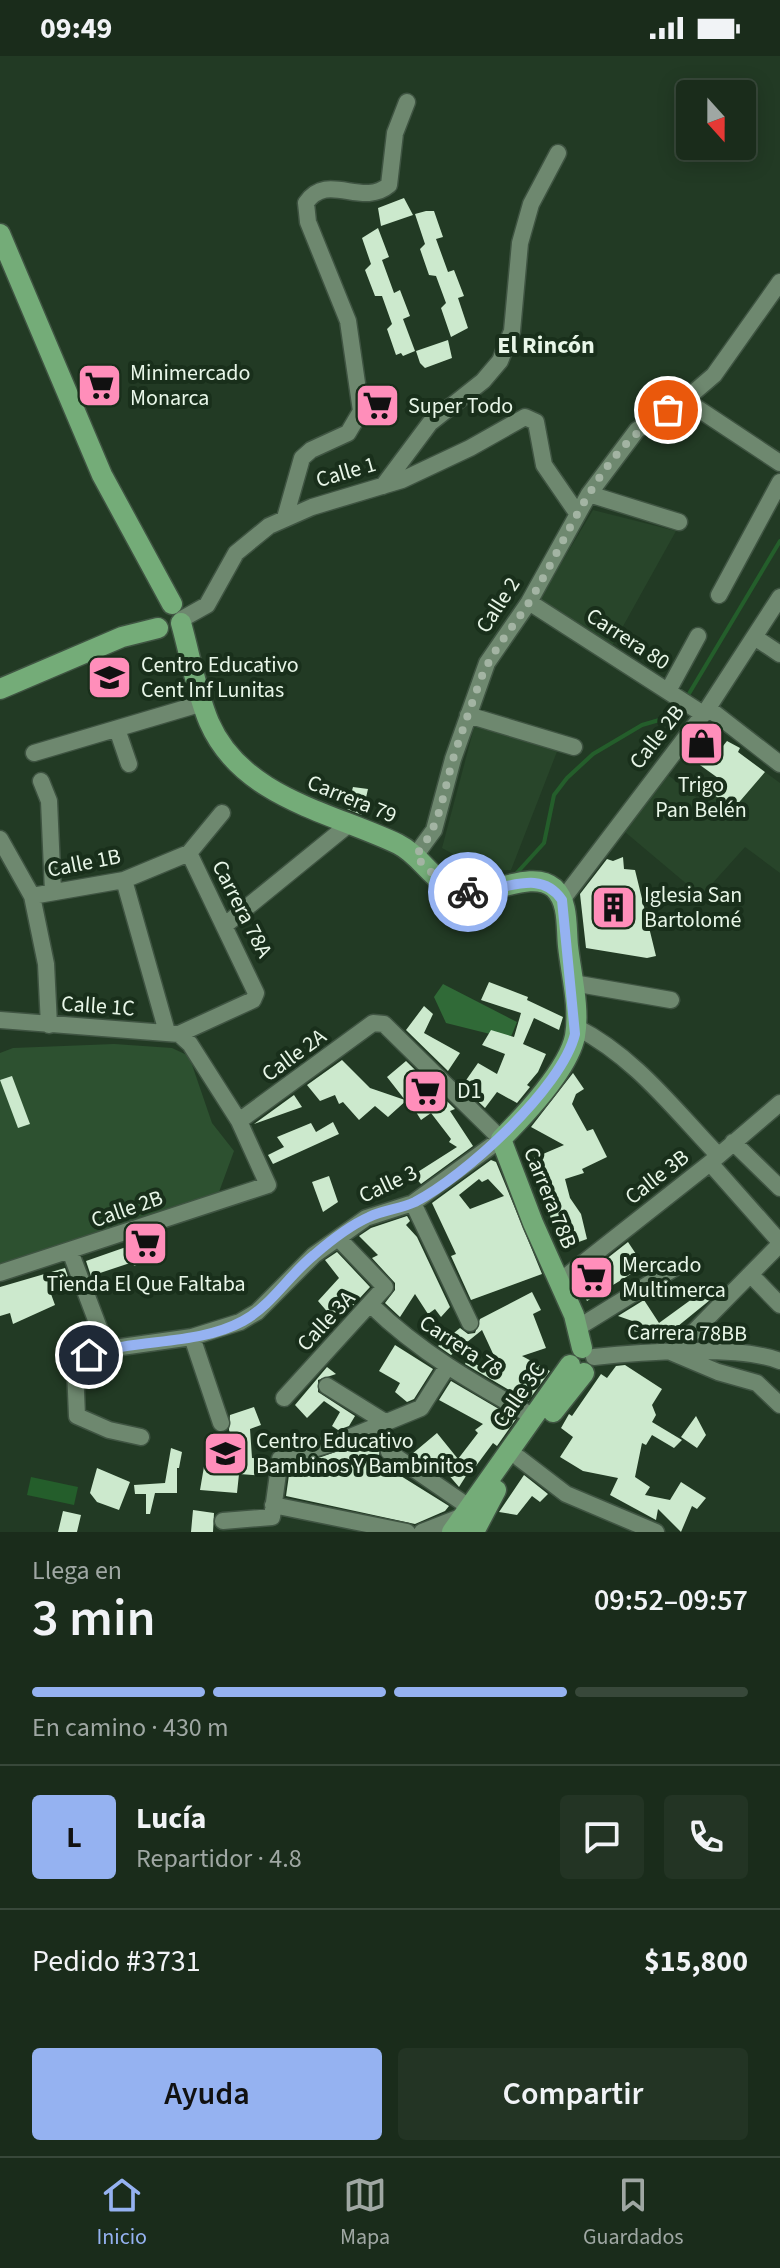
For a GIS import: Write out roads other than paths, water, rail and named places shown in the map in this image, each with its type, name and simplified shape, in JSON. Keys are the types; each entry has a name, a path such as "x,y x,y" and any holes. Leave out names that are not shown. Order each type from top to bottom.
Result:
{"main road":[{"path":"0,234 102,475 159,580 173,616 0,689"},
{"name":"Carrera 79","path":"173,616 188,645 203,703 216,735 254,776 285,797 397,843 449,887 480,892 537,882 551,886 562,900"},
{"name":"Calle 3","path":"501,1139 558,1069 569,1051 576,1027 562,900"},
{"name":"Carrera 78B","path":"501,1139 559,1282 582,1354"},
{"name":"Calle 3C","path":"467,1522 534,1417 582,1354"},
{"name":"Calle 3C","path":"467,1522 485,1506 519,1458 582,1354"}],"street":[{"path":"285,518 302,458 311,450 348,433 361,411 348,321 308,222 306,203 326,187 373,195 389,185 395,133 407,102"},
{"path":"382,487 430,423 483,381 500,361 512,331 520,243 531,204 558,153"},
{"path":"780,282 714,375 685,400 780,463"},
{"name":"Calle 2","path":"415,856 434,830 487,663 529,602 589,494 631,436 685,400"},
{"name":"Calle 1","path":"173,616 214,596 242,546 285,518 382,487 470,448 521,419 529,417 534,420 544,465 577,513"},
{"path":"719,595 780,482"},
{"path":"589,494 679,522"},
{"name":"Calle 2B","path":"562,900 756,638 780,597"},
{"name":"Carrera 80","path":"529,602 672,694 701,709 780,764"},
{"name":"Calle 2B","path":"672,694 698,636"},
{"path":"756,638 780,654"},
{"path":"34,753 203,703"},
{"path":"468,715 574,747"},
{"path":"117,729 129,764"},
{"path":"41,781 49,801 53,892"},
{"path":"189,853 222,813"},
{"path":"224,926 348,825"},
{"path":"0,839 32,896 46,964 49,1025"},
{"name":"Calle 1B","path":"32,896 124,880 189,853"},
{"name":"Carrera 78A","path":"179,1037 253,1000 256,985 189,853"},
{"path":"124,880 179,1037 239,1121"},
{"path":"573,983 671,1000"},
{"name":"Calle 1C","path":"0,1020 179,1037"},
{"name":"Calle 2A","path":"239,1121 373,1023"},
{"name":"Carrera 78B","path":"373,1023 384,1024 501,1139"},
{"path":"576,1027 606,1044 646,1076 780,1243 673,1353 718,1372 757,1383 780,1405"},
{"name":"Calle 3B","path":"559,1282 780,1103"},
{"name":"Calle 2B","path":"0,1273 268,1185 239,1121"},
{"name":"Calle 3","path":"141,1437 80,1419 75,1411 75,1368 81,1360 107,1349 192,1337 240,1322 257,1312 314,1255 366,1218 413,1203 501,1139"},
{"path":"733,1142 780,1188"},
{"path":"413,1203 470,1323"},
{"name":"Calle 3A","path":"284,1398 385,1287 339,1239"},
{"path":"70,1251 107,1349"},
{"path":"582,1354 673,1269"},
{"path":"751,1275 780,1305"},
{"name":"Carrera 78","path":"371,1305 402,1335 447,1367 534,1417"},
{"path":"192,1337 221,1423"},
{"name":"Carrera 78BB","path":"582,1354 636,1352 762,1356 780,1361"},
{"path":"273,1511 278,1461 343,1440 421,1408 447,1367"},
{"path":"327,1386 385,1422"},
{"path":"389,1452 467,1522"},
{"path":"519,1458 566,1494 656,1532"},
{"path":"223,1521 273,1511 407,1532"},
{"path":"422,1532 467,1522"}],"waterway":[{"path":"687,697 780,541"},
{"path":"514,876 544,843 554,795 567,778 593,754 642,725 673,716 682,704"}],"place":[{"name":"Minimercado Monarca","path":"99,386"},
{"name":"Super Todo","path":"377,406"},
{"name":"Centro Educativo Cent Inf Lunitas","path":"110,678"},
{"name":"Trigo Pan Belén","path":"701,744"},
{"name":"Iglesia San Bartolomé","path":"613,908"},
{"name":"D1","path":"426,1091"},
{"name":"Tienda El Que Faltaba","path":"146,1243"},
{"name":"Mercado Multimerca","path":"591,1278"},
{"name":"Centro Educativo Bambinos Y Bambinitos","path":"225,1454"}],"district":[{"name":"El Rincón","path":"546,345"}]}
